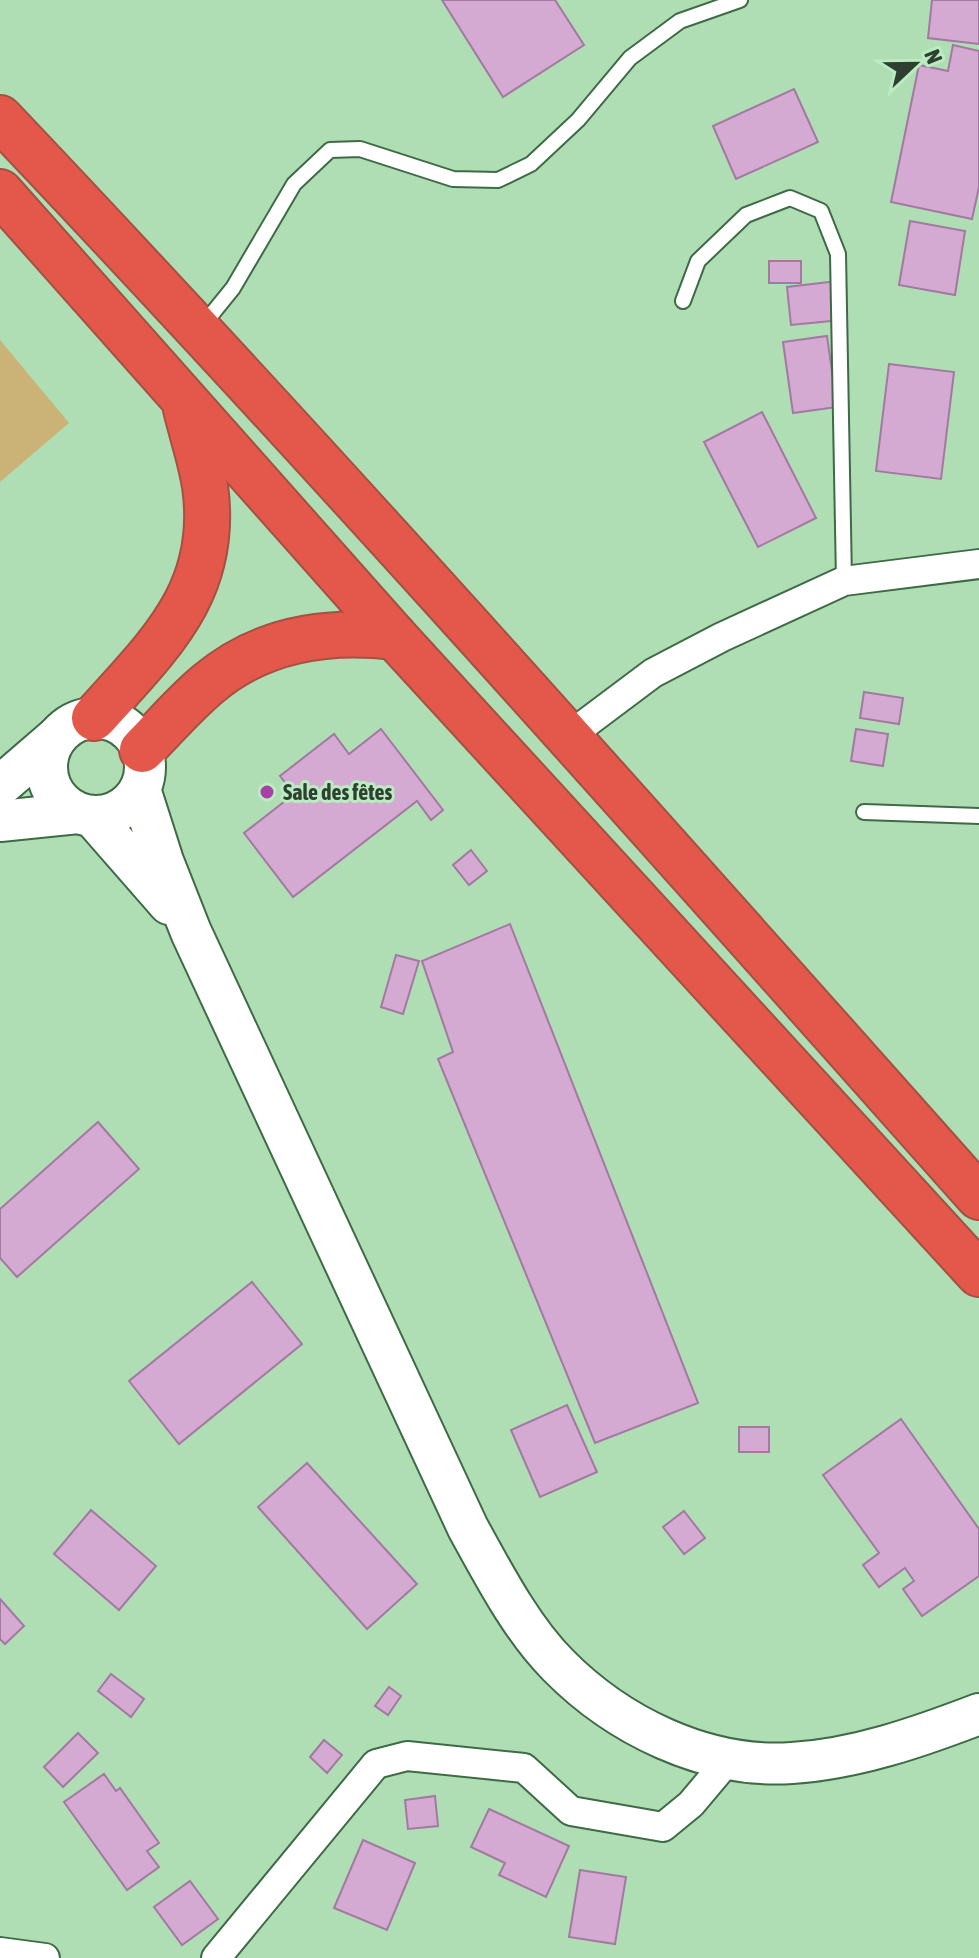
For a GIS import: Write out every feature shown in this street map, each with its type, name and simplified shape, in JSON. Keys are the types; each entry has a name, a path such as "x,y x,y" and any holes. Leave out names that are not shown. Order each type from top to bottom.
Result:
{"highway":[{"path":"0,118 200,329 569,736 979,1197"},
{"path":"0,192 395,637 979,1274"},
{"path":"76,728 161,642 183,613 201,570 207,529 205,486 184,402"},
{"path":"141,770 207,685 234,665 296,639 340,633 395,637"},
{"path":"161,642 207,685"}],"main road":[{"path":"0,786 76,728 109,720 123,726 135,737 163,861 191,932 468,1528 508,1599 556,1664 612,1712 674,1743 728,1760 791,1764 869,1751 979,1714"},
{"path":"76,728 50,751 47,765 55,794 65,805 85,815 191,932"},
{"path":"0,821 107,815 121,810 132,801 141,770"}],"street":[{"path":"569,736 653,673 722,637 844,581 979,564"},
{"path":"216,1958 376,1764 407,1756 524,1768 571,1811 663,1827 691,1804 728,1760"},
{"path":"0,1952 45,1958"}],"lane":[{"path":"200,329 233,288 294,184 330,150 360,149 453,179 498,180 531,164 578,120 630,58 680,21 740,0"},
{"path":"683,301 698,261 746,215 790,198 821,211 838,254 844,581"},
{"path":"864,812 979,816"}],"shaded area":[{"path":"0,340 69,423 0,482"}],"building":[{"path":"442,0 555,0 584,45 503,97"},
{"path":"932,0 979,0 979,44 928,38"},
{"path":"953,45 979,51 979,187 972,219 891,202 919,65 948,71"},
{"path":"794,89 818,142 736,179 713,126"},
{"path":"910,221 965,231 955,295 899,285"},
{"path":"769,261 801,261 801,283 769,283"},
{"path":"837,281 841,320 791,325 787,287"},
{"path":"827,336 837,407 793,413 783,342"},
{"path":"889,364 954,372 941,479 876,471"},
{"path":"762,412 816,518 758,547 704,442"},
{"path":"864,692 903,698 899,724 860,718"},
{"path":"381,729 443,810 431,820 417,801 293,897 244,833 294,794 280,776 334,734 349,754"},
{"path":"856,729 888,734 883,766 851,761"},
{"path":"471,850 487,871 469,885 453,865"},
{"path":"510,924 698,1403 595,1443 438,1059 453,1052 422,961"},
{"path":"396,955 419,961 403,1014 381,1007"},
{"path":"98,1122 139,1169 17,1277 0,1258 0,1209"},
{"path":"252,1282 302,1344 179,1444 129,1381"},
{"path":"567,1405 597,1472 540,1497 511,1430"},
{"path":"901,1419 979,1529 979,1576 922,1616 903,1589 914,1581 905,1568 879,1587 863,1565 879,1553 823,1475"},
{"path":"739,1427 769,1427 769,1452 739,1452"},
{"path":"307,1463 417,1584 367,1629 258,1507"},
{"path":"91,1510 156,1566 119,1610 54,1554"},
{"path":"684,1511 705,1538 684,1554 663,1527"},
{"path":"0,1599 24,1626 5,1644 0,1639"},
{"path":"111,1674 144,1699 131,1717 98,1691"},
{"path":"389,1687 401,1696 388,1715 375,1706"},
{"path":"78,1733 98,1753 63,1787 44,1767"},
{"path":"324,1740 342,1755 327,1773 310,1757"},
{"path":"104,1774 116,1791 120,1788 159,1843 147,1851 159,1867 127,1890 64,1802"},
{"path":"435,1796 438,1826 408,1829 405,1800"},
{"path":"489,1809 569,1846 546,1897 499,1875 505,1863 471,1847"},
{"path":"363,1840 415,1863 387,1930 334,1908"},
{"path":"580,1870 626,1877 615,1944 569,1937"},
{"path":"190,1881 218,1919 182,1945 154,1907"}],"place":[{"name":"Sale des fêtes","path":"267,792"}]}
